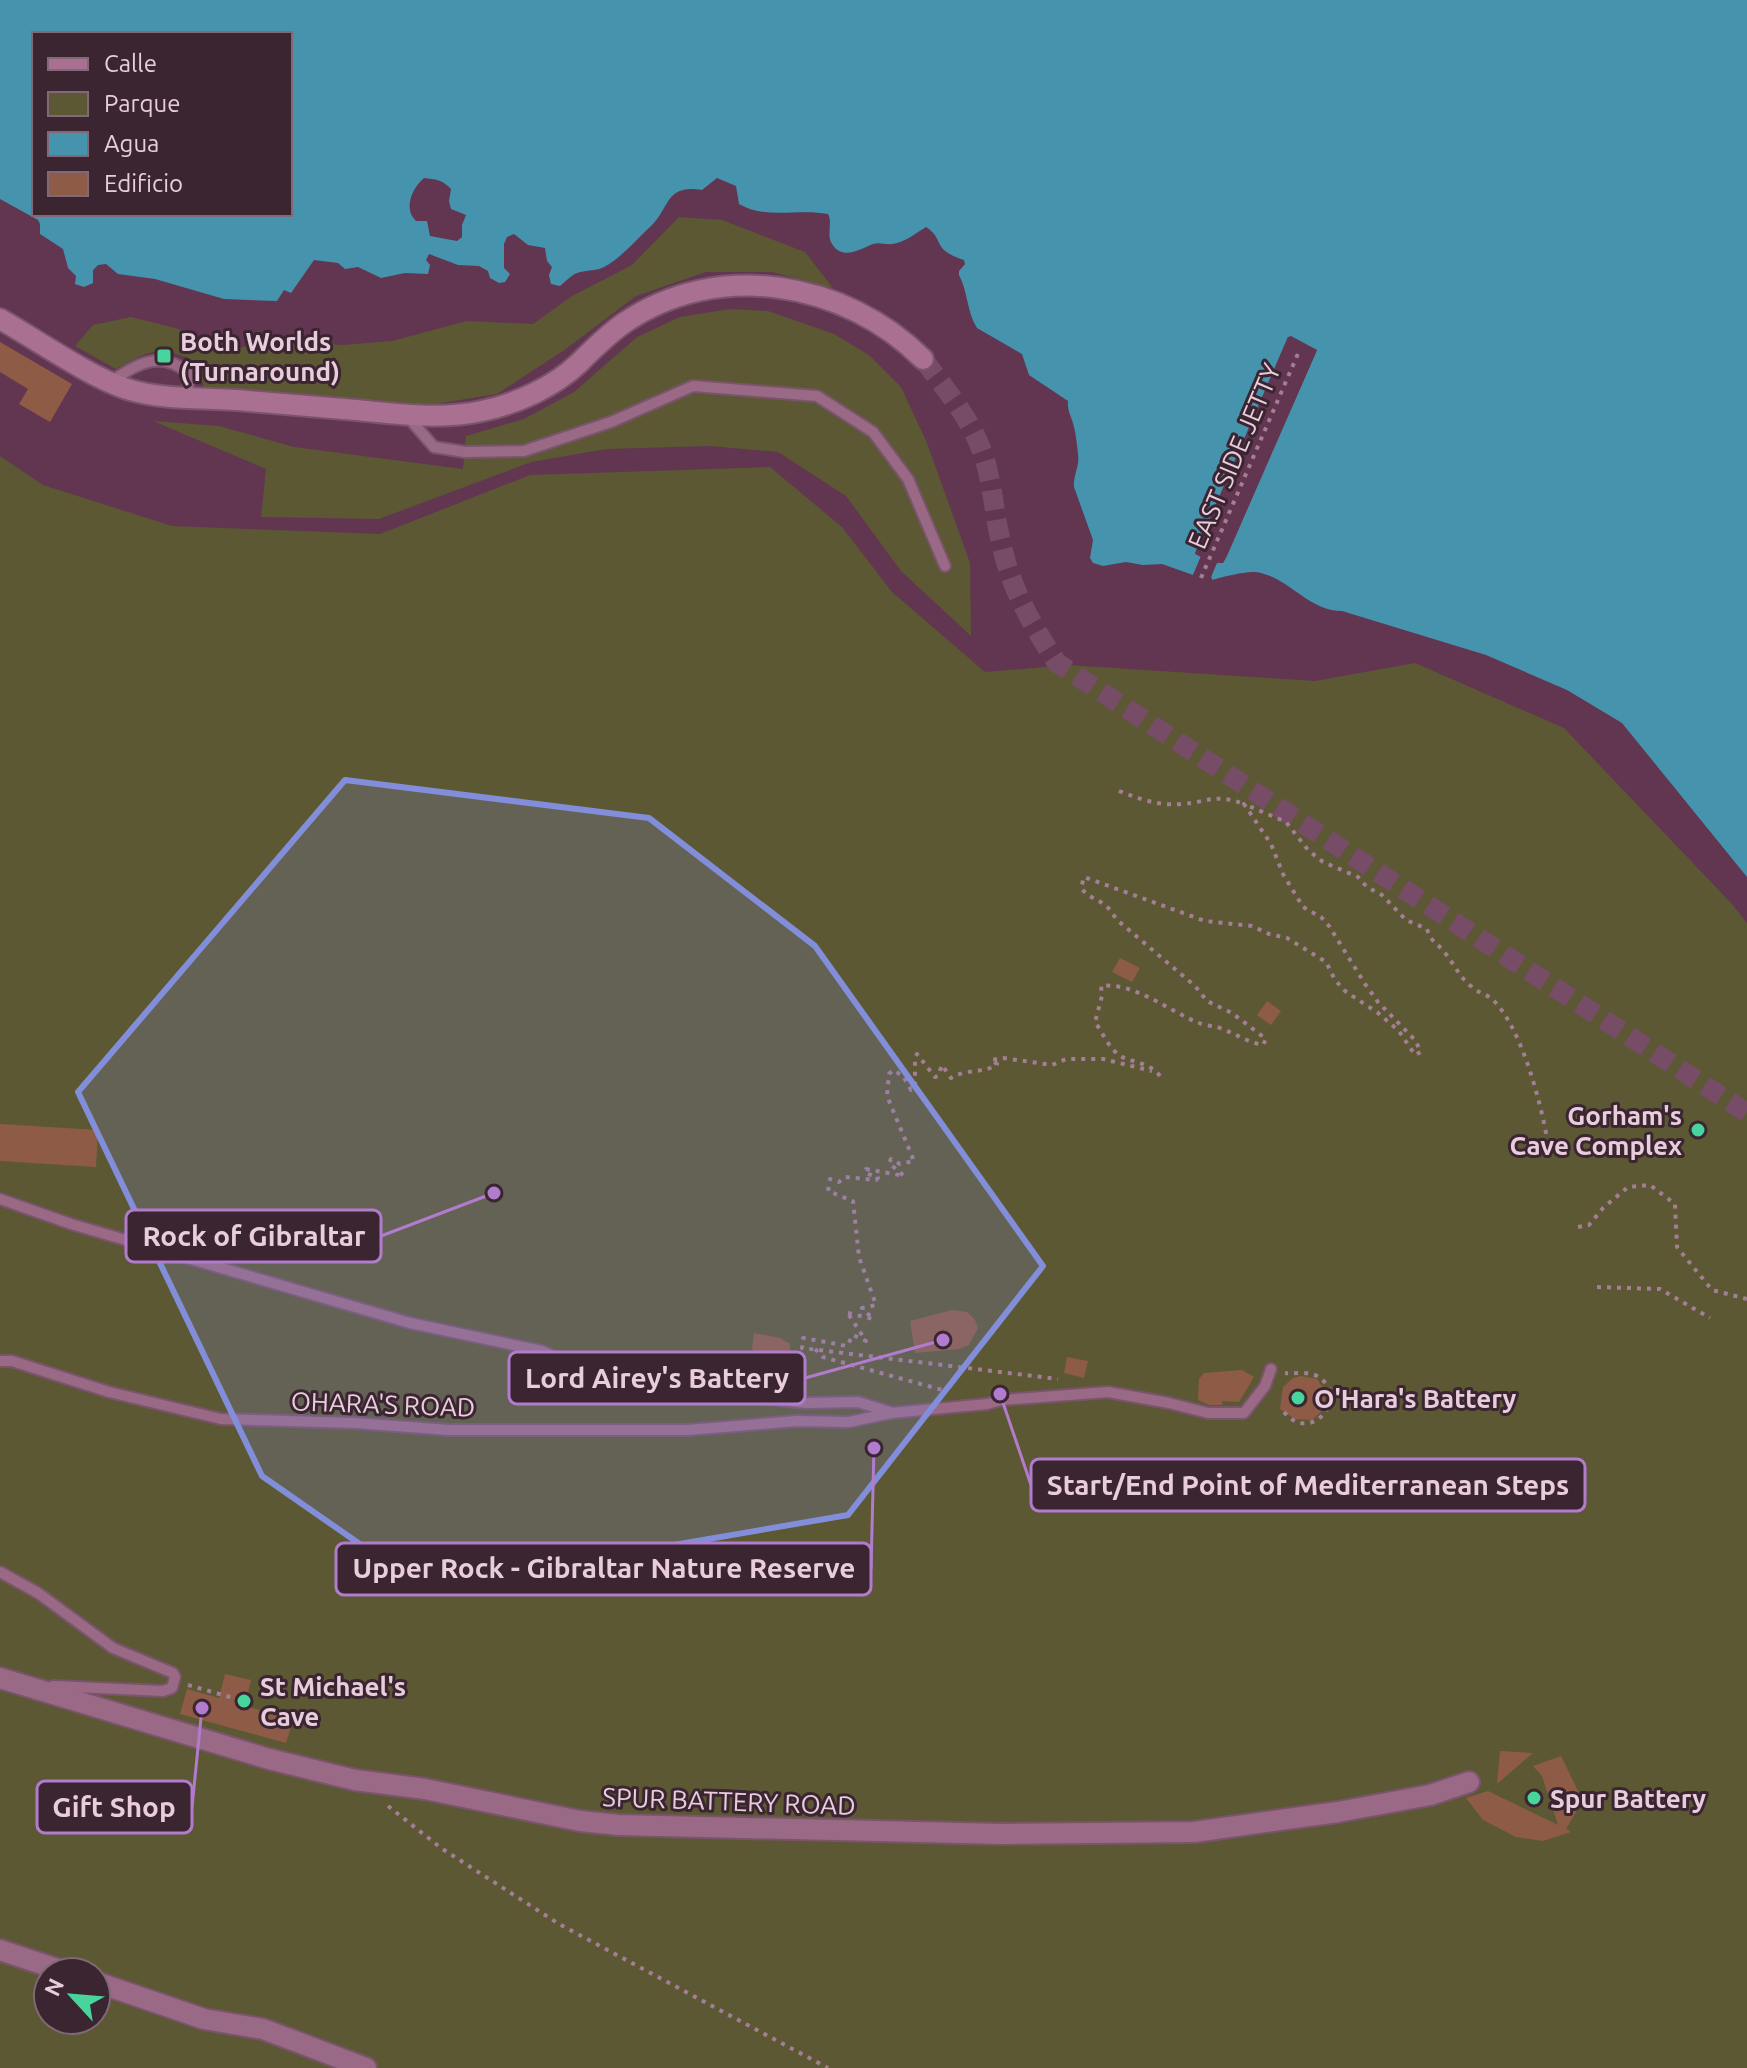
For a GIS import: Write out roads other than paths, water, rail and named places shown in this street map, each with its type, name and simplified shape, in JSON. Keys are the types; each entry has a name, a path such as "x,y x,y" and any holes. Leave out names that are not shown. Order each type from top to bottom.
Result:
{"main road":[{"path":"0,319 111,382 138,391 189,398 406,415 448,416 504,405 564,375 606,336 646,310 669,300 732,285 777,286 830,299 868,316 923,359"}],"street":[{"name":"SPUR BATTERY ROAD","path":"0,1678 269,1759 355,1780 425,1789 580,1821 619,1825 1002,1834 1194,1832 1353,1809 1430,1795 1469,1782"},
{"path":"0,1950 32,1961"},
{"path":"112,1987 204,2019 263,2029 366,2068"}],"lane":[{"path":"111,382 141,362 164,361 187,372 189,398"},
{"path":"406,415 434,447 465,452 524,451 611,422 693,386 817,396 873,432 908,479 945,566"},
{"path":"0,1199 71,1224 381,1315 542,1351 579,1368 630,1385 807,1403 858,1402 891,1413"},
{"name":"OHARA'S ROAD","path":"0,1361 12,1361 162,1407 237,1420 356,1423 449,1430 687,1430 797,1421 849,1422 891,1413 1077,1392 1108,1392 1208,1413 1244,1413 1265,1386 1271,1369"},
{"path":"0,1572 38,1593 113,1648 173,1673 175,1681 168,1691 24,1685"}],"water":[{"path":"0,0 1747,0 1747,877 1622,723 1567,690 1486,655 1319,606 1268,575 1246,572 1212,580 1217,562 1223,563 1317,350 1288,337 1195,553 1201,556 1193,575 1162,564 1126,562 1103,566 1093,563 1090,558 1093,540 1074,487 1078,458 1068,401 1029,375 1022,354 977,328 959,275 964,260 942,248 936,236 926,227 896,243 876,243 852,252 841,252 830,240 828,214 771,213 749,209 739,204 736,186 717,178 702,190 690,189 675,194 651,226 616,259 601,268 577,273 560,286 551,284 549,275 552,267 547,261 545,248 528,245 514,234 507,237 504,244 504,268 510,274 505,282 499,283 490,278 488,271 479,266 458,265 429,254 426,260 430,265 428,274 405,273 381,278 358,267 345,269 338,263 314,260 291,293 284,290 277,301 224,299 155,279 118,274 106,264 98,265 93,270 93,283 84,287 75,284 76,276 68,268 63,249 40,234 38,220 0,199","holes":["424,178 439,180 451,189 451,209 466,215 462,237 457,241 430,236 427,221 416,221 410,211 416,187"]}],"tunnel":[{"path":"923,359 958,406 979,443 1010,575 1031,620 1057,663 1747,1113"}],"place":[{"name":"Both Worlds (Turnaround)","path":"164,356"},
{"name":"Gorham's Cave Complex","path":"1698,1130"},
{"name":"Rock of Gibraltar","path":"494,1193"},
{"name":"Lord Airey's Battery","path":"943,1340"},
{"name":"Start/End Point of Mediterranean Steps","path":"1000,1394"},
{"name":"O'Hara's Battery","path":"1298,1398"},
{"name":"Upper Rock - Gibraltar Nature Reserve","path":"874,1448"},
{"name":"St Michael's Cave","path":"244,1701"},
{"name":"Gift Shop","path":"202,1708"},
{"name":"Spur Battery","path":"1534,1798"}]}
